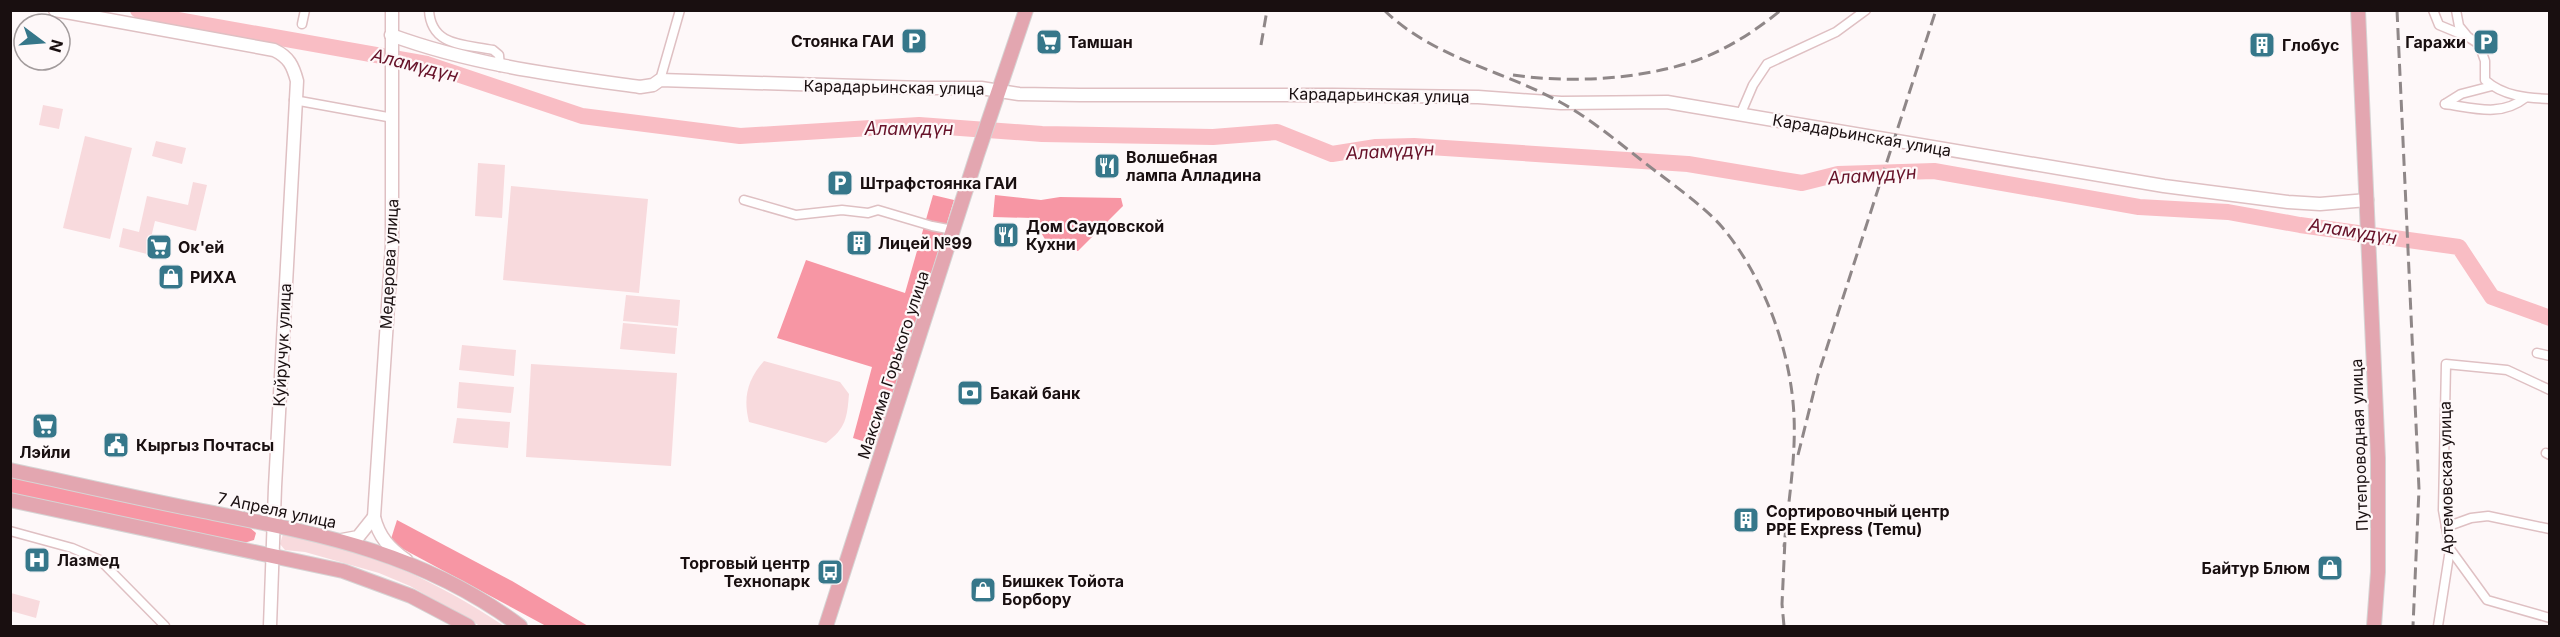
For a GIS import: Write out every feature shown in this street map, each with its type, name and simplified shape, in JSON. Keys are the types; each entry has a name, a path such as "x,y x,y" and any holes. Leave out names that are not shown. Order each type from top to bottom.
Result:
{"main road":[{"name":"Максима Горького улица","path":"826,627 977,155 1026,10"},
{"name":"Путепроводная улица","path":"2358,10 2378,458 2378,572 2374,627"},
{"name":"7 Апреля улица","path":"10,470 342,540 420,569 482,601 520,627"},
{"path":"10,500 310,563 411,596 468,627"}],"street":[{"name":"Куйручук улица","path":"55,10 274,50 284,54 292,65 297,81 294,100 270,627"},
{"path":"302,24 306,10"},
{"name":"Медерова улица","path":"392,10 392,245 374,517 386,544 420,569"},
{"path":"429,10 429,22 441,39 493,50 499,56 500,67"},
{"path":"660,80 680,10"},
{"path":"1741,113 1767,64 1836,32 1866,10"},
{"path":"2433,10 2439,25 2480,44 2485,61 2484,80 2507,94 2525,98 2550,99"},
{"path":"2456,10 2459,26 2468,37"},
{"name":"Карадарьинская улица","path":"391,40 500,67 640,87 653,85 660,80 902,88 981,88 1019,94 1321,94 1478,97 1561,103 1667,102 2164,186 2288,202 2368,206"},
{"path":"2492,86 2461,94 2445,104 2500,110 2516,105 2525,98"},
{"path":"294,100 393,118"},
{"path":"744,200 796,215 842,210 868,213 878,210 953,230"},
{"path":"2538,353 2550,356"},
{"name":"Артемовская улица","path":"2438,627 2450,549 2443,510 2446,364 2507,370 2550,390"},
{"path":"2446,527 2471,518 2488,516 2550,529"},
{"path":"342,540 358,537 374,517"},
{"path":"10,531 72,548 100,560 165,627"},
{"path":"2450,549 2487,600 2550,618"}],"shaded area":[{"path":"43,105 63,109 59,129 39,125"},
{"path":"85,136 132,148 110,239 63,228"},
{"path":"156,141 186,148 182,164 152,156"},
{"path":"478,163 505,165 502,218 475,216"},
{"path":"193,182 207,185 196,231 155,221 147,254 119,247 123,228 139,232 147,196 188,205"},
{"path":"511,186 648,199 639,293 503,280"},
{"path":"933,195 954,200 878,446 853,438 872,367 777,338 806,260 905,293"},
{"path":"995,195 1041,200 1060,197 1121,198 1123,206 1078,251 1047,243 1033,218 993,217"},
{"path":"626,295 680,300 678,326 623,321"},
{"path":"623,323 677,328 675,354 620,349"},
{"path":"462,345 516,350 514,376 459,370"},
{"path":"764,361 840,382 849,394 847,410 842,427 833,438 826,443 749,422 746,405 748,390 750,382"},
{"path":"531,364 677,373 671,466 526,457"},
{"path":"459,382 514,387 511,413 457,408"},
{"path":"457,418 510,422 508,448 453,443"},
{"path":"11,476 248,526 256,533 254,540 244,543 11,493"},
{"path":"397,520 512,581 588,626 546,626 390,542"},
{"path":"283,534 312,539 370,556 426,580 504,626 480,626 410,586 379,573 305,552 285,550 280,544"},
{"path":"11,593 40,601 36,618 11,611"}],"waterway":[{"name":"Аламүдүн","path":"138,10 172,19 427,64 582,116 740,136 919,125 1042,134 1213,137 1277,132 1332,154 1376,147 1414,146 1688,164 1802,183 1838,174 1934,171 2139,207 2228,212 2300,225 2459,247 2492,297 2550,318"}],"railway":[{"path":"1261,45 1267,10"},
{"path":"1384,10 1403,26 1446,52 1538,91 1583,116 1696,202 1722,227 1737,247 1751,268 1773,316 1792,391 1794,449 1784,547"},
{"path":"1513,75 1555,79 1621,77 1685,64 1723,49 1748,35 1781,10"},
{"path":"1798,455 1818,375 1936,10"},
{"path":"2397,10 2419,489 2413,626"},
{"path":"1784,626 1782,604 1785,540"}],"place":[{"name":"Стоянка ГАИ","path":"914,41"},
{"name":"Тамшан","path":"1049,42"},
{"name":"Гаражи","path":"2486,42"},
{"name":"Глобус","path":"2262,45"},
{"name":"Волшебная лампа Алладина","path":"1107,166"},
{"name":"Штрафстоянка ГАИ","path":"840,183"},
{"name":"Дом Саудовской Кухни","path":"1006,235"},
{"name":"Лицей №99","path":"859,243"},
{"name":"Ок'ей","path":"159,247"},
{"name":"РИХА","path":"171,277"},
{"name":"Бакай банк","path":"970,393"},
{"name":"Лэйли","path":"45,426"},
{"name":"Кыргыз Почтасы","path":"116,445"},
{"name":"Сортировочный центр PPE Express (Temu)","path":"1746,520"},
{"name":"Лазмед","path":"37,560"},
{"name":"Байтур Блюм","path":"2330,568"},
{"name":"Торговый центр Технопарк","path":"830,572"},
{"name":"Бишкек Тойота Борбору","path":"983,590"}]}
